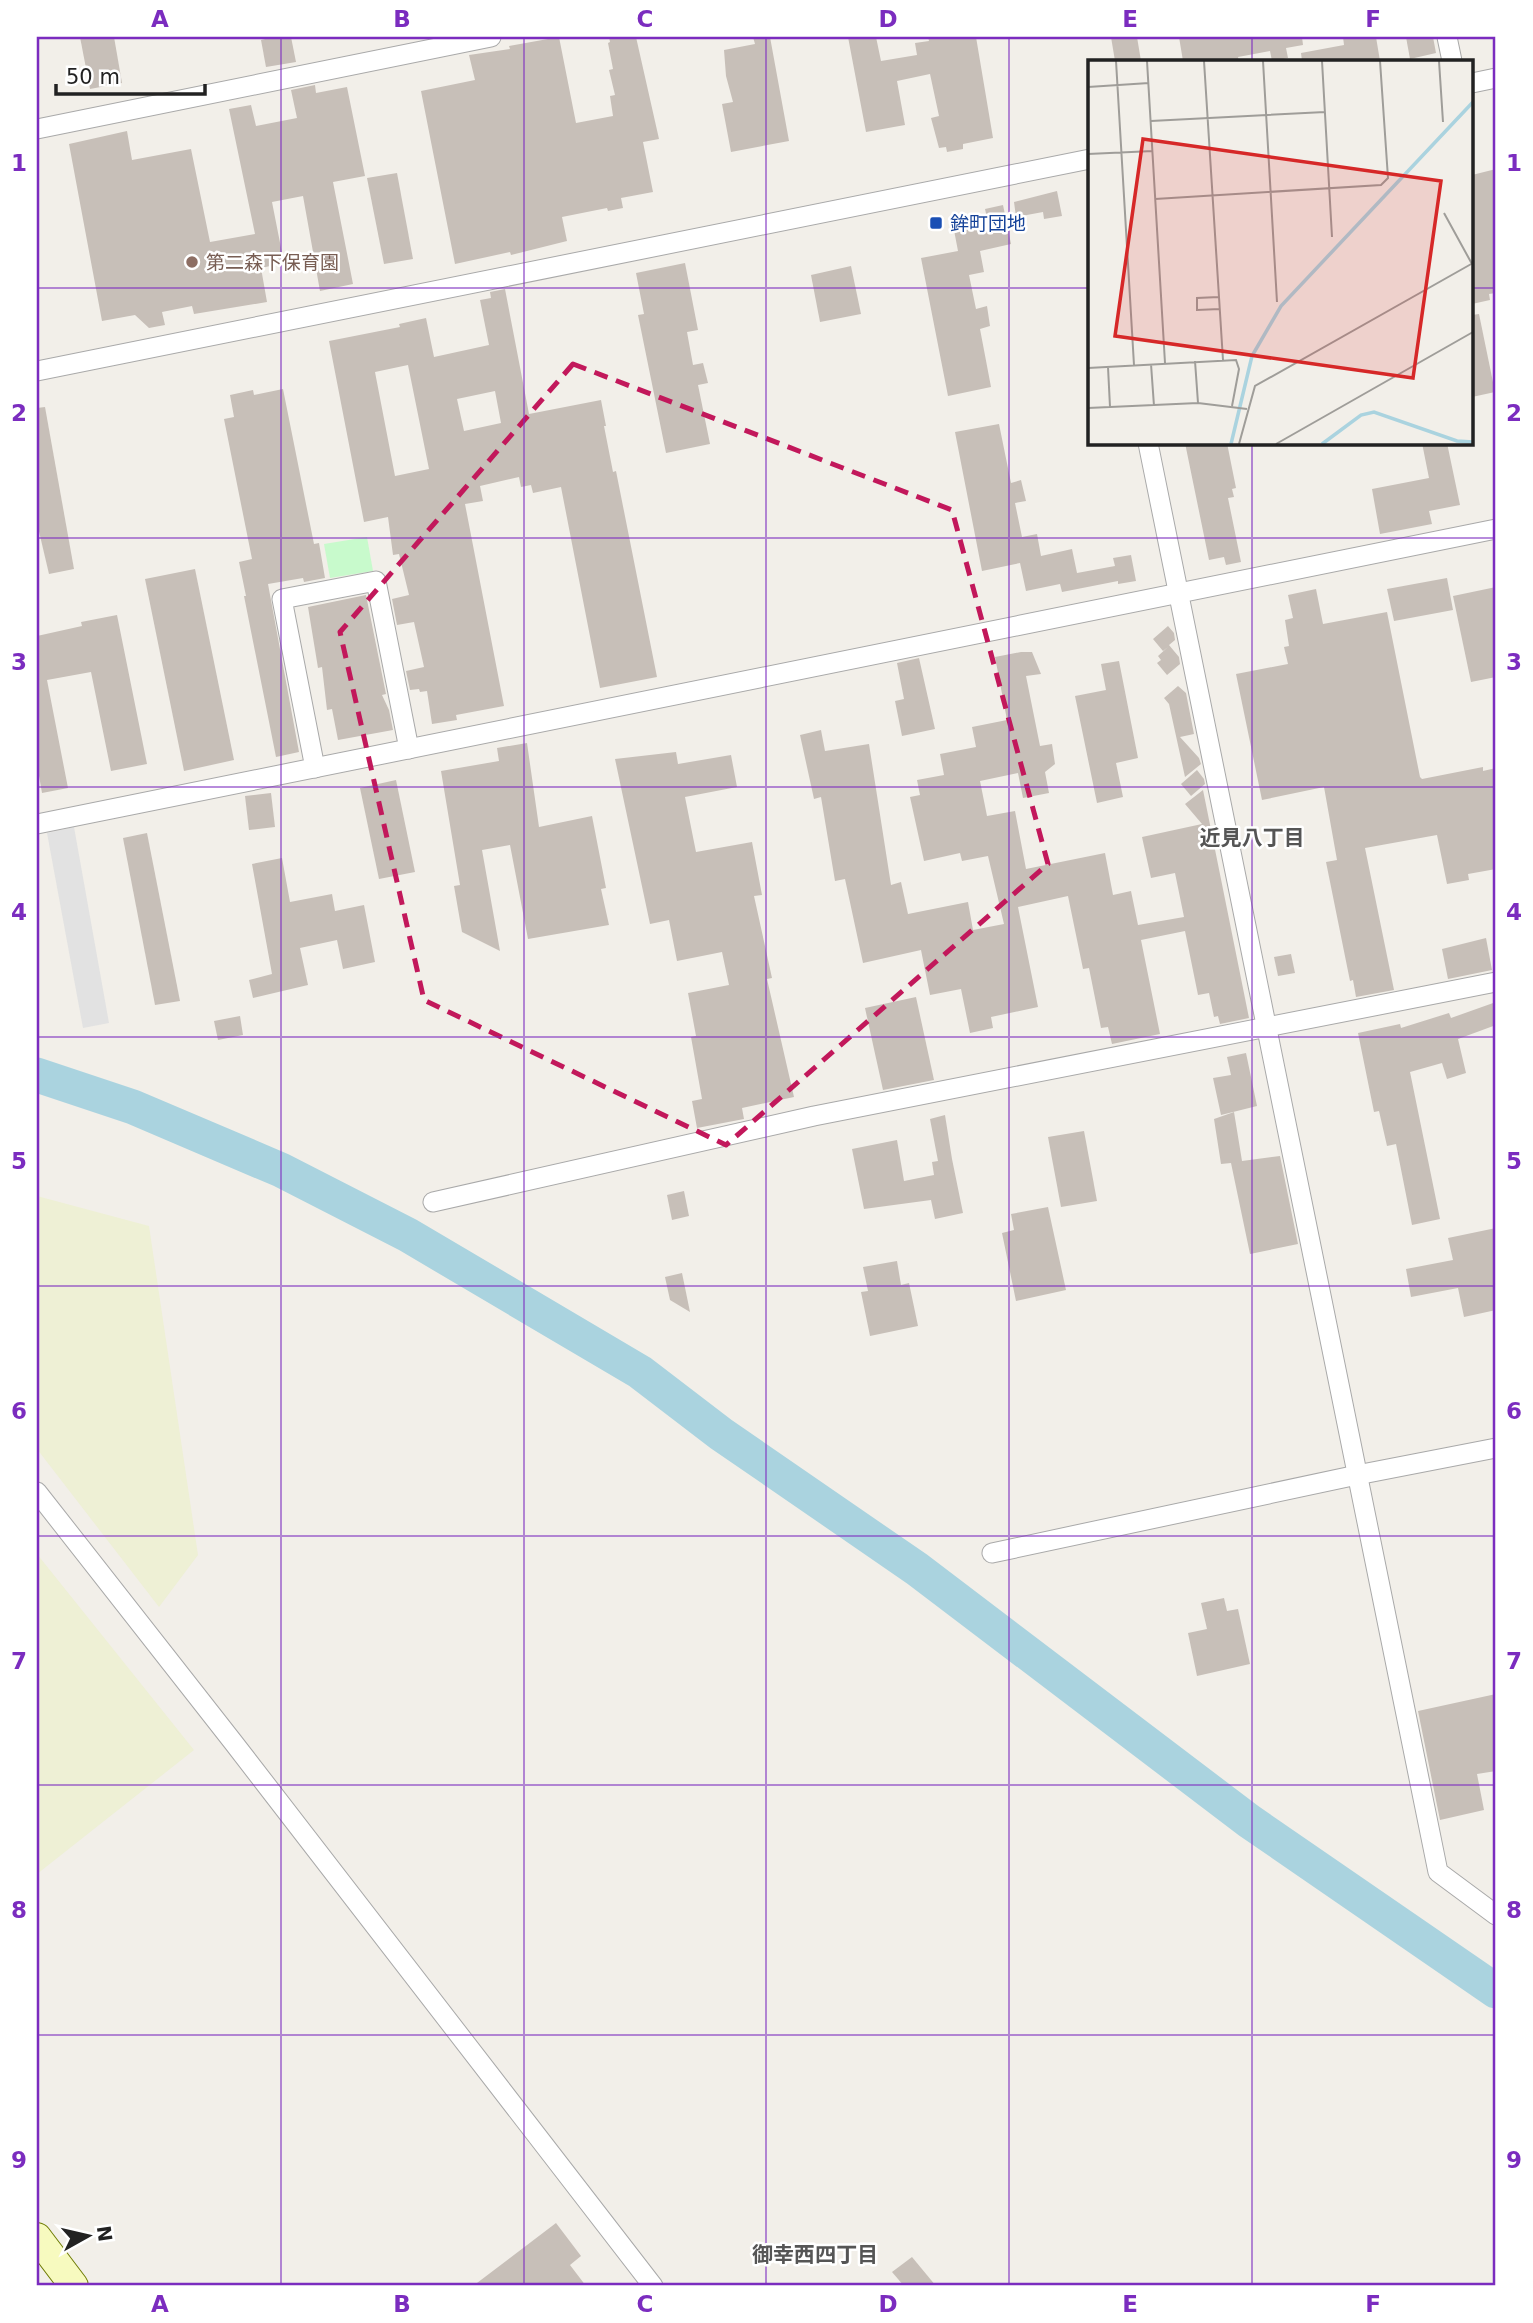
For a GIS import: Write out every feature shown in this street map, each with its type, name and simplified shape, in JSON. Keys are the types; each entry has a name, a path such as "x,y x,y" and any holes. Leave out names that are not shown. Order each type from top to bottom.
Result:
{"main road":[{"path":"37,2237 74,2286"}],"street":[{"path":"37,129 491,37"},
{"path":"1447,37 1451,60"},
{"path":"1474,83 1496,78"},
{"path":"37,371 1088,159"},
{"path":"1148,444 1438,1872 1496,1915"},
{"path":"37,824 1496,529"},
{"path":"315,768 282,599 376,581 408,749"},
{"path":"433,1202 814,1116 1496,982"},
{"path":"992,1553 1496,1448"},
{"path":"37,1492 653,2286"}],"highlighted area":[{"path":"573,364 952,510 1048,864 726,1145 424,1000 340,632"}],"green space":[{"path":"367,537 373,571 330,578 324,544"},
{"path":"37,1196 149,1226 198,1555 159,1607 37,1449"},
{"path":"37,1554 194,1750 37,1874"}],"shaded area":[{"path":"74,827 109,1023 83,1028 47,833"}],"building":[{"path":"80,37 114,37 122,83 90,89"},
{"path":"291,37 296,62 266,67 261,40"},
{"path":"559,37 576,123 613,116 610,96 615,95 609,70 613,69 609,37 636,37 659,139 643,142 653,192 621,198 623,208 608,211 607,208 562,217 567,241 511,255 510,252 455,264 421,91 475,80 469,55 510,49 509,46"},
{"path":"753,37 770,37 789,141 731,152 722,104 733,102 726,76 724,50 755,44"},
{"path":"848,37 876,37 881,61 917,55 915,43 929,41 928,37 976,37 993,138 963,144 963,149 947,152 946,147 939,148 931,118 939,116 930,74 897,81 905,125 866,132"},
{"path":"1111,37 1137,37 1141,60 1115,60"},
{"path":"1179,37 1302,37 1303,45 1286,48 1288,58 1279,60 1272,60 1270,51 1238,57 1239,60 1183,60"},
{"path":"1343,37 1376,37 1380,60 1302,60 1301,53 1344,45"},
{"path":"1406,37 1433,37 1436,53 1410,59"},
{"path":"315,85 316,93 347,87 365,176 333,182 353,284 320,291 303,196 272,202 284,263 261,268 267,302 194,314 192,306 162,312 165,325 149,328 135,315 102,321 69,144 127,131 132,160 191,149 210,242 255,234 229,109 251,105 256,126 297,118 291,90"},
{"path":"1496,169 1496,293 1489,294 1490,300 1474,304 1474,174"},
{"path":"397,173 413,259 384,264 367,178"},
{"path":"1057,191 1062,216 1044,219 1043,212 1016,217 1014,202"},
{"path":"1003,205 1011,244 980,251 984,272 969,275 976,309 987,306 990,326 980,329 991,387 948,396 921,258 958,251 953,225 987,218 985,209"},
{"path":"685,263 698,330 687,332 693,365 703,363 708,383 698,385 710,444 666,453 638,315 644,314 636,273"},
{"path":"851,266 861,314 820,322 811,275"},
{"path":"505,289 529,414 601,400 613,472 616,471 657,677 600,688 561,487 533,493 531,485 521,487 519,477 480,486 483,501 465,504 504,706 456,715 457,720 432,724 427,691 410,690 406,671 424,667 414,622 397,625 392,599 409,595 399,554 393,555 388,517 364,522 329,341 400,327 399,324 426,318 434,357 489,345 480,300 491,298 490,292","holes":["408,365 429,469 395,476 375,372","495,391 501,423 464,431 457,399"]},
{"path":"1479,314 1495,392 1474,397 1474,315"},
{"path":"283,389 314,544 319,543 325,578 304,582 303,578 268,584 299,752 276,757 244,596 239,562 252,559 224,419 234,417 230,395 253,390 254,395"},
{"path":"45,407 74,569 49,574 37,523 37,408"},
{"path":"999,424 1011,483 1021,480 1026,501 1015,503 1022,537 1037,534 1041,556 1072,549 1077,573 1115,566 1113,558 1131,555 1136,581 1118,584 1118,581 1062,592 1060,584 1026,591 1020,563 982,571 955,432"},
{"path":"1185,444 1227,444 1236,488 1232,489 1234,497 1228,498 1241,562 1226,565 1224,557 1209,560"},
{"path":"1422,444 1447,444 1460,505 1429,511 1432,524 1380,534 1372,489 1429,478"},
{"path":"195,569 234,760 184,771 145,579"},
{"path":"1447,578 1453,610 1394,621 1387,589"},
{"path":"1496,587 1496,677 1471,682 1453,596"},
{"path":"1316,589 1323,624 1387,612 1422,779 1483,767 1483,771 1496,768 1496,869 1468,874 1469,880 1447,884 1437,835 1365,848 1394,990 1356,997 1353,980 1350,981 1326,862 1337,860 1324,787 1262,800 1236,674 1288,664 1284,647 1289,646 1285,620 1293,618 1288,595"},
{"path":"366,595 386,694 382,695 389,710 393,730 338,740 332,709 327,710 322,667 318,668 308,607"},
{"path":"117,615 147,764 111,771 91,672 47,680 68,788 42,793 37,764 37,636 82,626 81,622"},
{"path":"1168,626 1174,633 1175,640 1169,645 1179,657 1180,664 1167,675 1157,663 1161,660 1158,656 1168,647 1163,651 1153,639"},
{"path":"1032,652 1041,674 1026,676 1040,746 1052,744 1055,764 1045,772 1049,793 1023,798 1018,773 980,781 987,816 1015,811 1026,869 1105,853 1113,895 1131,891 1138,925 1184,917 1175,873 1151,878 1142,837 1202,824 1185,804 1203,790 1249,1018 1220,1024 1218,1016 1214,1017 1209,993 1198,995 1185,931 1141,940 1160,1034 1112,1044 1108,1027 1101,1028 1089,968 1083,969 1068,896 1018,907 1038,1007 991,1017 993,1028 970,1033 961,989 930,995 921,950 863,963 845,879 835,881 821,797 814,799 800,735 821,730 825,751 869,744 891,885 901,882 908,914 968,902 973,930 1004,924 988,856 962,861 960,853 924,861 910,797 920,795 917,780 944,775 940,754 976,747 972,727 1007,720 995,657"},
{"path":"919,658 935,729 902,736 895,701 904,699 897,663"},
{"path":"1119,661 1138,758 1116,763 1123,797 1097,803 1075,696 1106,690 1101,664"},
{"path":"1178,686 1186,693 1194,734 1180,737 1199,758 1201,764 1185,777 1169,704 1164,698"},
{"path":"527,743 539,827 592,816 606,888 601,889 609,925 528,939 510,845 482,850 500,951 462,932 454,886 460,885 441,771 499,761 497,748"},
{"path":"676,752 678,764 731,755 737,787 685,797 696,852 752,842 762,895 754,896 772,978 767,979 794,1097 742,1108 744,1119 697,1128 692,1101 702,1099 691,1037 696,1036 688,993 729,985 722,952 677,961 669,920 650,924 615,759"},
{"path":"1197,770 1205,784 1191,796 1181,784"},
{"path":"396,780 415,872 379,879 360,788"},
{"path":"271,793 275,827 249,830 245,796"},
{"path":"147,833 180,1001 155,1005 123,838"},
{"path":"282,858 290,902 332,894 335,911 364,905 375,962 343,969 337,940 300,948 308,985 253,998 249,980 272,974 252,864"},
{"path":"1486,938 1492,970 1448,979 1442,949"},
{"path":"1291,954 1295,973 1278,976 1274,957"},
{"path":"916,997 934,1080 883,1090 865,1008"},
{"path":"1496,1002 1496,1025 1458,1039 1466,1073 1447,1079 1442,1063 1410,1072 1440,1219 1412,1225 1396,1144 1387,1146 1379,1111 1374,1112 1358,1033 1400,1024 1401,1028 1449,1013 1451,1018"},
{"path":"240,1016 243,1035 218,1040 214,1021"},
{"path":"1246,1053 1257,1106 1221,1115 1213,1078 1231,1075 1227,1057"},
{"path":"1234,1112 1242,1161 1280,1156 1298,1244 1250,1254 1231,1163 1221,1164 1214,1119"},
{"path":"945,1115 963,1213 935,1219 931,1200 864,1209 852,1149 897,1140 904,1181 934,1175 932,1162 938,1161 930,1119"},
{"path":"1084,1131 1097,1201 1061,1207 1048,1137"},
{"path":"684,1191 689,1216 672,1220 667,1195"},
{"path":"1048,1207 1066,1290 1016,1301 1002,1233 1014,1230 1011,1214"},
{"path":"1496,1228 1496,1310 1464,1317 1458,1288 1411,1297 1406,1269 1453,1260 1448,1238"},
{"path":"897,1261 901,1285 909,1283 918,1326 870,1336 861,1292 868,1291 863,1267"},
{"path":"682,1273 690,1312 670,1300 665,1277"},
{"path":"1224,1598 1227,1611 1238,1609 1250,1664 1197,1676 1188,1633 1207,1629 1201,1603"},
{"path":"1496,1694 1496,1771 1477,1774 1484,1810 1440,1820 1418,1711"},
{"path":"556,2223 581,2256 570,2265 586,2286 473,2286"},
{"path":"912,2257 936,2286 904,2286 892,2272"}],"waterway":[{"path":"37,1075 133,1107 281,1170 408,1235 640,1372 721,1434 917,1569 1249,1821 1496,1991"}],"place":[{"name":"鉾町団地","path":"936,223"},
{"name":"第二森下保育園","path":"192,262"}],"district":[{"name":"近見八丁目","path":"1252,838"},
{"name":"御幸西四丁目","path":"815,2255"}]}
